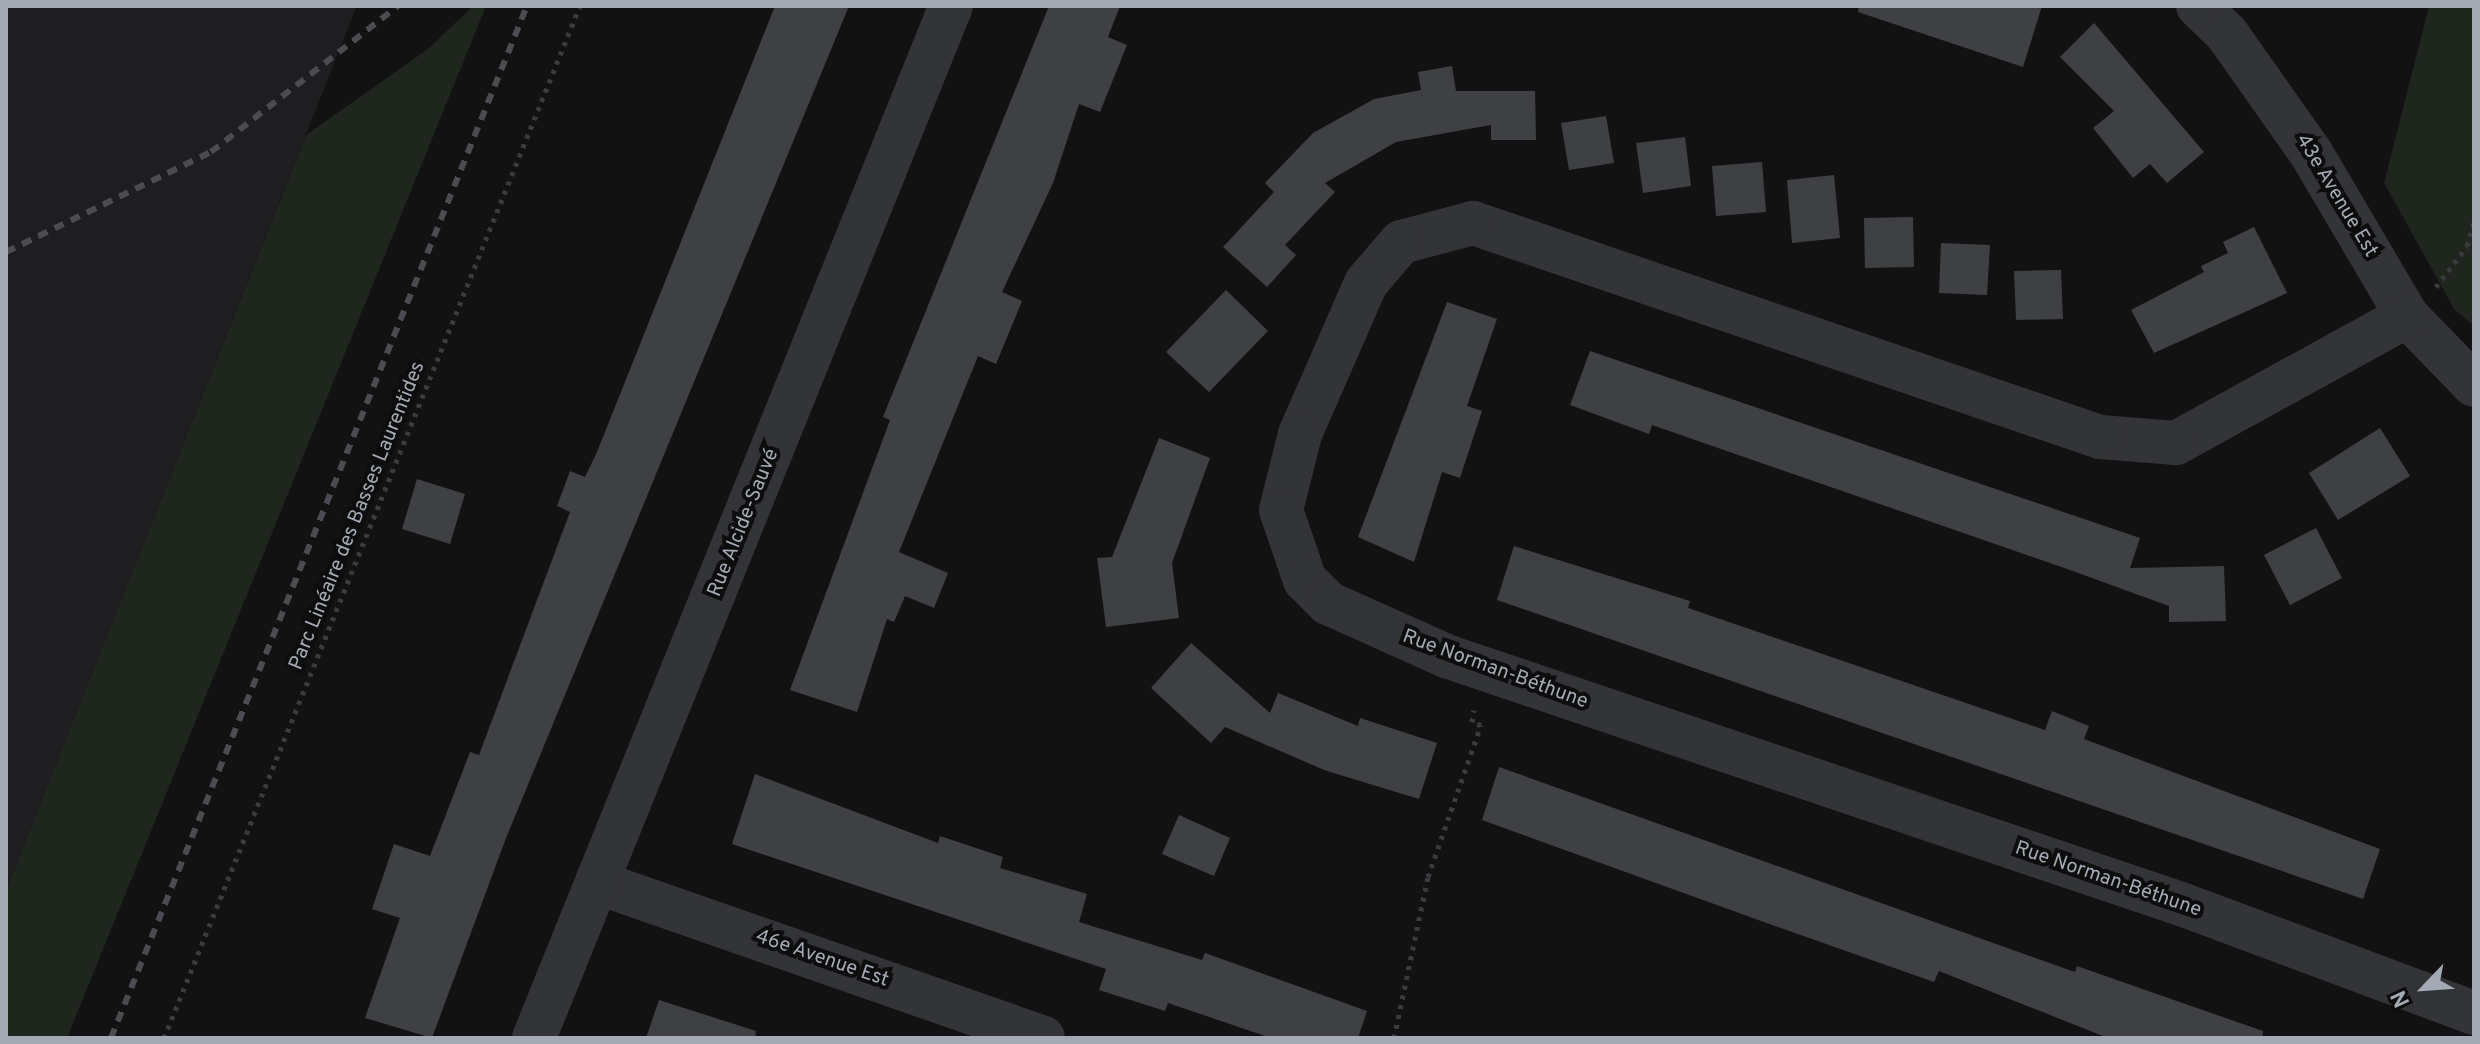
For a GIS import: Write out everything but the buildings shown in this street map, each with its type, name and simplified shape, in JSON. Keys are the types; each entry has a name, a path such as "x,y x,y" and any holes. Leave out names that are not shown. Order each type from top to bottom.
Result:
{"street":[{"name":"Rue Alcide-Sauvé","path":"534,1038 951,6"},
{"name":"43e Avenue Est","path":"2198,6 2227,34 2311,153 2407,316 2474,385"},
{"name":"Rue Norman-Béthune","path":"2407,316 2176,443 2100,437 1473,223 1401,242 1366,283 1300,434 1281,510 1305,580 1328,603 1449,657 2181,904 2474,1013"},
{"name":"46e Avenue Est","path":"599,883 1043,1038"}],"path":[{"name":"Parc Linéaire des Basses Laurentides","path":"164,1038 580,6"},
{"path":"2407,316 2467,246 2474,222"},
{"path":"1394,1038 1428,877 1481,725 1472,722 1479,695"}],"shaded area":[{"path":"6,6 357,6 6,890"},
{"path":"473,6 486,6 67,1038 6,1038 6,890 306,135 428,49"},
{"path":"2429,6 2474,6 2474,326 2454,309 2384,183"}],"railway":[{"path":"6,252 211,152 398,6"},
{"path":"111,1038 527,6"}]}
